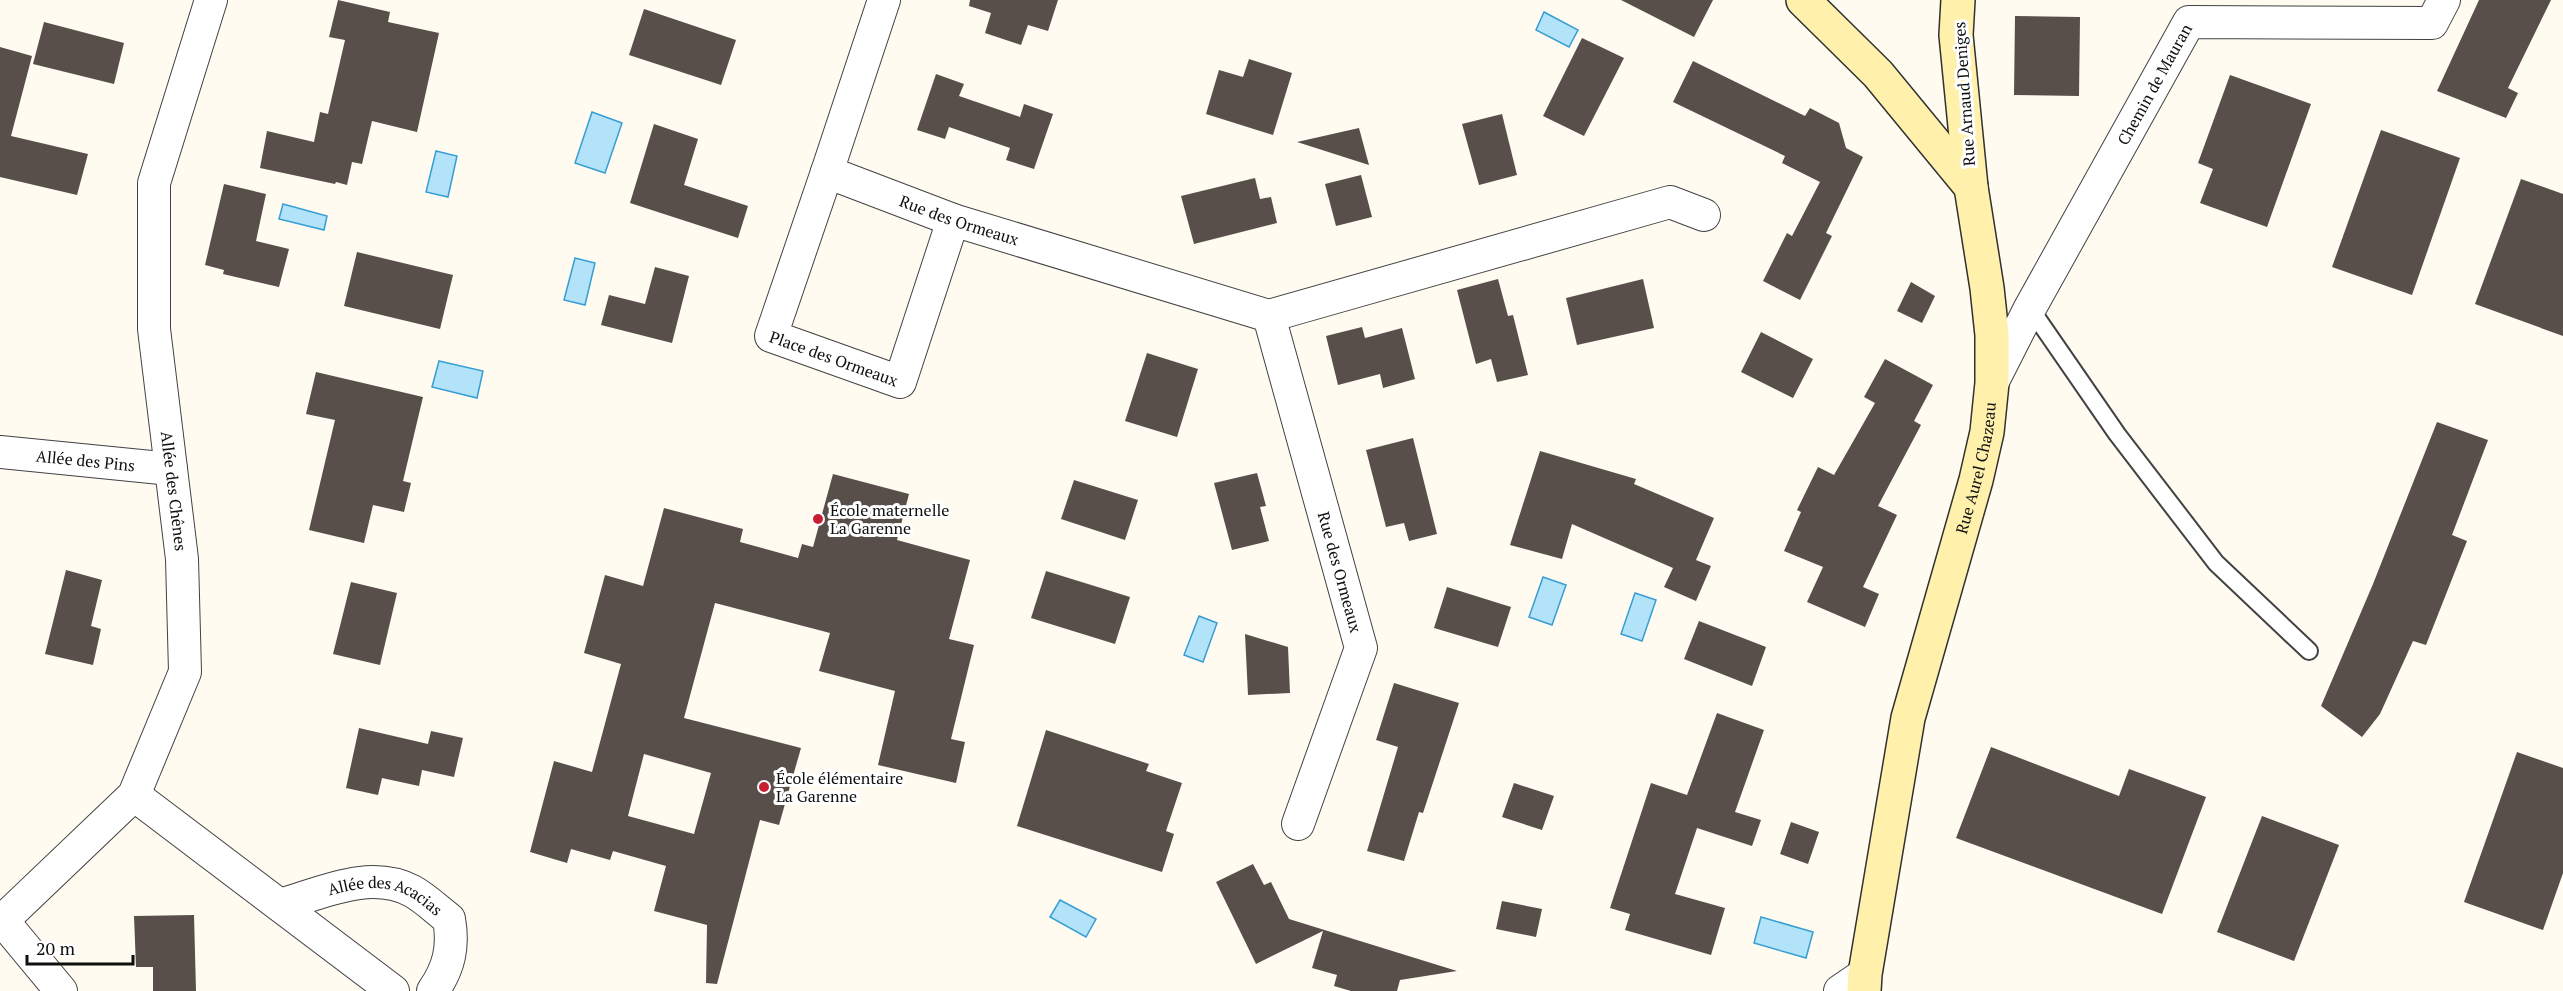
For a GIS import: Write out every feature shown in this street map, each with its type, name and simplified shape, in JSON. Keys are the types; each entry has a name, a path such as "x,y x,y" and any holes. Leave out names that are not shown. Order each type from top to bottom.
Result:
{"street":[{"name":"Allée des Chênes","path":"2,922 134,795 185,672 182,559 154,329 154,183 211,0"},
{"path":"827,172 884,0"},
{"path":"1803,0 1878,74 1971,188"},
{"name":"Rue Arnaud Deniges","path":"1958,0 1956,35 1971,188"},
{"name":"Chemin de Mauran","path":"1992,383 2030,308 2189,22 2432,23 2444,0"},
{"name":"Rue des Ormeaux","path":"827,172 953,220 1269,316 1361,648 1298,824"},
{"name":"Place des Ormeaux","path":"827,172 771,336 900,382 953,220"},
{"name":"Rue Aurel Chazeau","path":"1856,985 1908,718 1976,480 1987,432 1992,383 1992,335 1971,188"},
{"path":"1269,316 1670,202 1704,215"},
{"name":"Allée des Pins","path":"0,452 171,469"},
{"path":"134,795 393,991"},
{"name":"Allée des Acacias","path":"280,905 366,881 388,882 412,891 449,919 453,940 444,975 433,991"},
{"path":"2,922 61,991"}],"lane":[{"path":"2030,308 2117,434 2216,563 2309,651"}],"water":[{"path":"1544,12 1578,30 1569,47 1536,30"},
{"path":"592,112 622,123 605,173 575,163"},
{"path":"436,151 457,156 448,197 426,192"},
{"path":"283,204 327,216 324,230 279,219"},
{"path":"575,258 595,263 585,305 564,300"},
{"path":"439,361 483,371 477,398 432,387"},
{"path":"1543,577 1566,585 1552,625 1529,617"},
{"path":"1635,593 1656,600 1642,641 1621,634"},
{"path":"1199,616 1217,623 1203,662 1184,655"},
{"path":"1060,900 1096,919 1086,937 1050,917"},
{"path":"1761,917 1813,932 1806,958 1754,943"}],"building":[{"path":"338,0 390,12 388,22 439,33 417,132 372,121 362,164 352,162 347,185 260,168 267,131 314,142 320,112 328,114 345,40 329,37"},
{"path":"970,0 1058,0 1048,31 1028,25 1021,45 985,33 991,13 969,6"},
{"path":"1621,0 1713,0 1694,37"},
{"path":"2479,0 2551,0 2508,88 2518,93 2506,118 2437,91"},
{"path":"644,9 736,40 721,85 629,55"},
{"path":"2015,16 2080,17 2079,96 2014,95"},
{"path":"44,22 124,43 114,84 33,64"},
{"path":"1582,38 1624,58 1584,136 1543,116"},
{"path":"0,47 32,56 11,136 88,154 77,195 0,177"},
{"path":"1249,59 1292,73 1273,135 1206,114 1219,70 1243,77"},
{"path":"1693,61 1805,116 1810,108 1839,123 1846,148 1863,157 1826,233 1832,236 1800,300 1763,281 1787,233 1792,236 1820,182 1782,163 1785,156 1673,102"},
{"path":"936,74 964,84 959,96 1020,117 1024,104 1053,114 1034,169 1006,160 1010,148 949,127 945,139 917,130"},
{"path":"2230,75 2311,104 2267,227 2200,203 2213,169 2198,163"},
{"path":"1502,114 1517,175 1479,185 1462,124"},
{"path":"654,124 698,139 684,185 748,206 738,238 630,203"},
{"path":"1359,128 1369,165 1297,142"},
{"path":"2381,130 2460,158 2412,295 2332,267"},
{"path":"1361,175 1372,217 1336,226 1325,184"},
{"path":"1255,178 1260,199 1271,197 1277,223 1194,244 1181,196"},
{"path":"2521,179 2563,194 2563,336 2475,304"},
{"path":"224,184 266,194 256,241 289,249 279,287 223,274 224,270 205,265"},
{"path":"357,252 453,275 440,329 344,306"},
{"path":"655,267 689,276 672,343 601,325 609,295 645,304"},
{"path":"1498,279 1508,316 1513,315 1528,375 1497,382 1491,359 1476,364 1457,290"},
{"path":"1643,279 1654,328 1577,345 1566,298"},
{"path":"1911,282 1935,296 1922,323 1897,311"},
{"path":"1362,327 1365,338 1402,328 1415,379 1383,388 1380,374 1338,385 1326,336"},
{"path":"1761,332 1813,359 1793,398 1741,372"},
{"path":"1147,353 1198,369 1177,437 1125,421"},
{"path":"1885,359 1933,385 1914,421 1921,425 1878,506 1897,515 1863,587 1879,594 1865,627 1807,602 1823,567 1784,551 1801,512 1797,510 1818,467 1834,475 1875,403 1864,397"},
{"path":"316,372 423,397 403,481 411,483 404,512 373,505 364,543 309,530 335,420 306,414"},
{"path":"2437,422 2488,440 2452,535 2467,541 2426,645 2413,641 2380,714 2362,737 2321,706 2373,584"},
{"path":"1413,438 1437,534 1409,541 1404,523 1386,527 1366,450"},
{"path":"1540,451 1636,479 1634,484 1714,518 1696,560 1711,566 1696,601 1664,587 1673,568 1572,524 1562,559 1510,545"},
{"path":"1257,473 1266,506 1260,507 1269,541 1232,550 1214,483"},
{"path":"833,474 909,494 897,540 970,560 949,639 974,645 951,739 965,742 956,783 878,765 895,691 819,671 830,633 715,603 684,718 801,748 779,825 760,820 717,984 706,983 707,925 654,911 666,866 613,851 610,860 571,849 567,863 530,852 554,761 592,772 621,664 584,653 605,575 643,586 664,508 743,529 740,542 798,558 802,544 813,547","holes":["644,754 711,773 694,834 628,816"]},
{"path":"1074,480 1138,500 1125,540 1061,519"},
{"path":"66,570 102,580 91,626 101,629 93,665 45,654"},
{"path":"1046,571 1130,597 1115,644 1031,618"},
{"path":"351,582 397,593 380,665 333,654"},
{"path":"1447,587 1511,607 1498,647 1434,628"},
{"path":"1699,621 1766,647 1752,686 1684,659"},
{"path":"1245,634 1288,647 1290,693 1248,695"},
{"path":"1394,683 1459,703 1423,813 1419,812 1404,861 1367,851 1398,747 1376,740"},
{"path":"1717,713 1764,730 1735,812 1761,820 1752,846 1697,828 1675,894 1725,908 1711,955 1625,930 1630,914 1610,908 1651,783 1687,795"},
{"path":"359,728 428,744 431,731 463,738 454,777 422,770 419,786 382,778 378,795 346,788"},
{"path":"1046,730 1149,764 1146,771 1182,783 1166,831 1174,834 1162,872 1017,826"},
{"path":"1991,747 2119,796 2129,769 2206,797 2162,914 1956,838"},
{"path":"2517,752 2563,768 2563,873 2543,930 2464,902"},
{"path":"1514,783 1554,796 1542,830 1502,817"},
{"path":"2262,816 2339,845 2294,961 2217,932"},
{"path":"1791,822 1819,832 1808,864 1780,854"},
{"path":"1253,864 1264,885 1271,882 1289,919 1457,971 1400,980 1397,991 1351,991 1334,986 1337,975 1312,968 1323,931 1256,964 1216,882"},
{"path":"1502,901 1542,909 1536,937 1496,929"},
{"path":"194,915 196,991 153,991 153,967 136,967 134,916"}],"place":[{"name":"École maternelle La Garenne","path":"818,519"},
{"name":"École élémentaire La Garenne","path":"764,787"}]}
